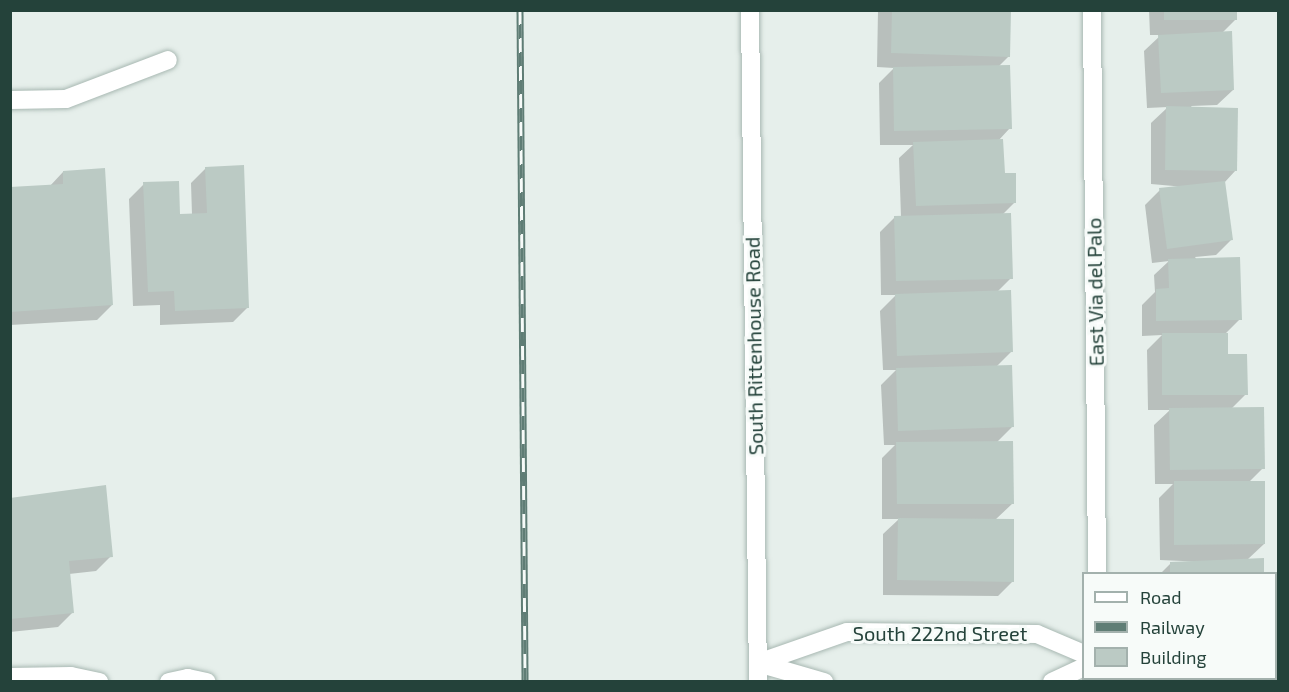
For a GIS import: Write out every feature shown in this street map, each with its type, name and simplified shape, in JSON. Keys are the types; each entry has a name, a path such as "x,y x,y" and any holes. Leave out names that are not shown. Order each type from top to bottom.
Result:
{"street":[{"name":"South Rittenhouse Road","path":"750,10 758,672"},
{"name":"East Via del Palo","path":"1092,10 1097,572"},
{"path":"10,100 66,99 168,60"},
{"name":"South 222nd Street","path":"758,672 847,632 1037,634 1082,654"},
{"path":"1052,681 1082,667"},
{"path":"758,672 824,681"},
{"path":"10,677 71,676 99,681"},
{"path":"169,681 188,678 207,681"}],"building":[{"path":"892,10 1011,10 1010,57 891,53"},
{"path":"1164,10 1237,10 1237,20 1164,20"},
{"path":"1232,31 1234,90 1161,93 1158,35"},
{"path":"1010,65 1012,129 894,131 893,67"},
{"path":"1166,106 1238,108 1237,171 1165,170"},
{"path":"1003,139 1005,173 1016,173 1016,203 916,206 913,142"},
{"path":"244,165 249,308 175,311 174,291 148,292 143,182 179,181 180,214 207,213 205,167"},
{"path":"105,168 113,305 10,312 10,187 63,184 63,171"},
{"path":"1225,181 1233,240 1167,249 1159,188"},
{"path":"1011,213 1013,279 896,281 894,216"},
{"path":"1240,257 1242,320 1156,321 1156,289 1169,288 1168,259"},
{"path":"1011,290 1013,352 897,356 895,294"},
{"path":"1162,333 1228,333 1228,354 1247,354 1248,395 1162,395"},
{"path":"1012,365 1014,427 898,431 896,368"},
{"path":"1264,407 1265,469 1170,470 1169,408"},
{"path":"1013,441 1014,504 897,504 896,442"},
{"path":"1174,481 1265,481 1265,544 1174,545"},
{"path":"106,485 113,557 69,561 74,613 10,619 10,498"},
{"path":"898,518 1014,519 1014,582 897,580"},
{"path":"1264,558 1264,572 1170,572 1170,562"}],"railway":[{"path":"520,10 525,682"}]}
